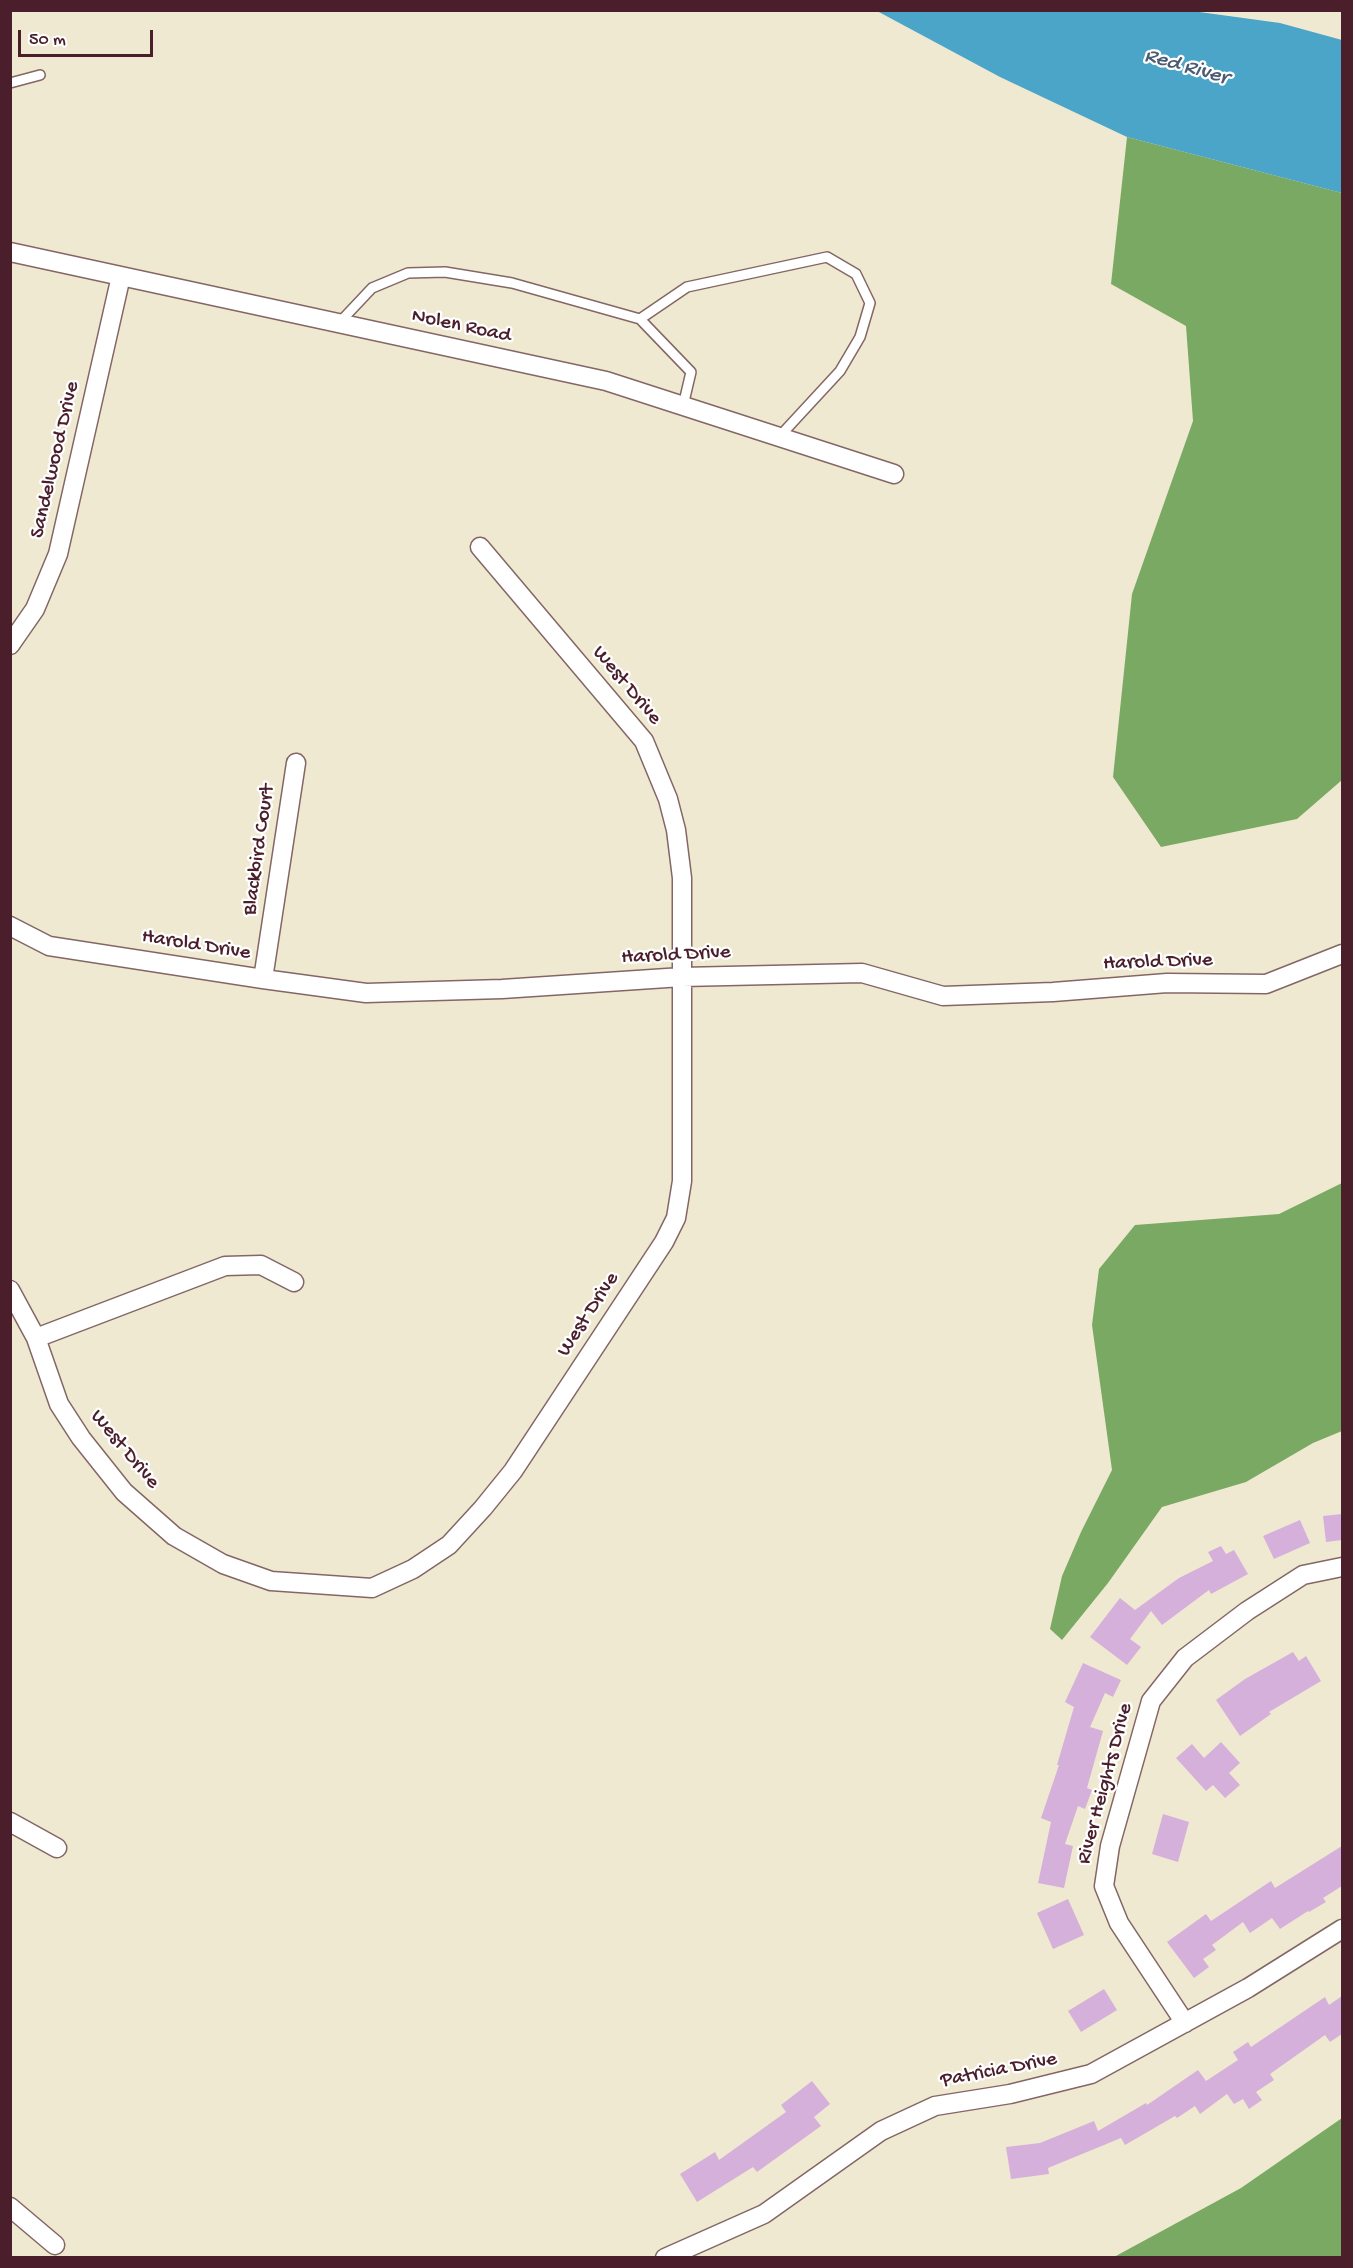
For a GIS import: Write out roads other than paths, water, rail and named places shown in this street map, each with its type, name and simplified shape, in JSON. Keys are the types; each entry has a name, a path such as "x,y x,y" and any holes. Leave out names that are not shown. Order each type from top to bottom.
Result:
{"street":[{"name":"Nolen Road","path":"10,252 606,381 894,474"},
{"name":"Sandelwood Drive","path":"10,645 35,609 58,554 121,276"},
{"name":"West Drive","path":"10,1290 36,1338 59,1404 81,1438 124,1492 174,1536 223,1564 272,1581 372,1588 413,1569 449,1545 483,1508 513,1471 657,1252 676,1218 682,1181 682,878 676,830 668,799 644,741 480,547"},
{"name":"Blackbird Court","path":"263,979 296,763"},
{"name":"Harold Drive","path":"10,926 49,946 366,993 502,989 682,977 862,973 943,996 1167,983 1266,984 1342,954"},
{"path":"36,1338 225,1266 261,1265 294,1282"},
{"name":"River Heights Drive","path":"1185,2024 1119,1923 1104,1886 1110,1846 1150,1701 1185,1658 1247,1611 1303,1575 1342,1567"},
{"path":"10,1822 57,1848"},
{"name":"Patricia Drive","path":"665,2258 764,2214 881,2131 934,2106 1010,2094 1091,2074 1248,1988 1342,1929"},
{"path":"10,2207 55,2245"}],"lane":[{"path":"10,82 40,75"},
{"path":"640,319 687,287 827,257 856,274 870,303 860,337 840,371 778,437"},
{"path":"339,323 372,288 408,273 445,272 512,283 640,319 691,372 683,406"}],"water":[{"name":"Red River","path":"877,11 1192,11 1280,23 1342,40 1342,193 1127,137 1000,77"}]}
